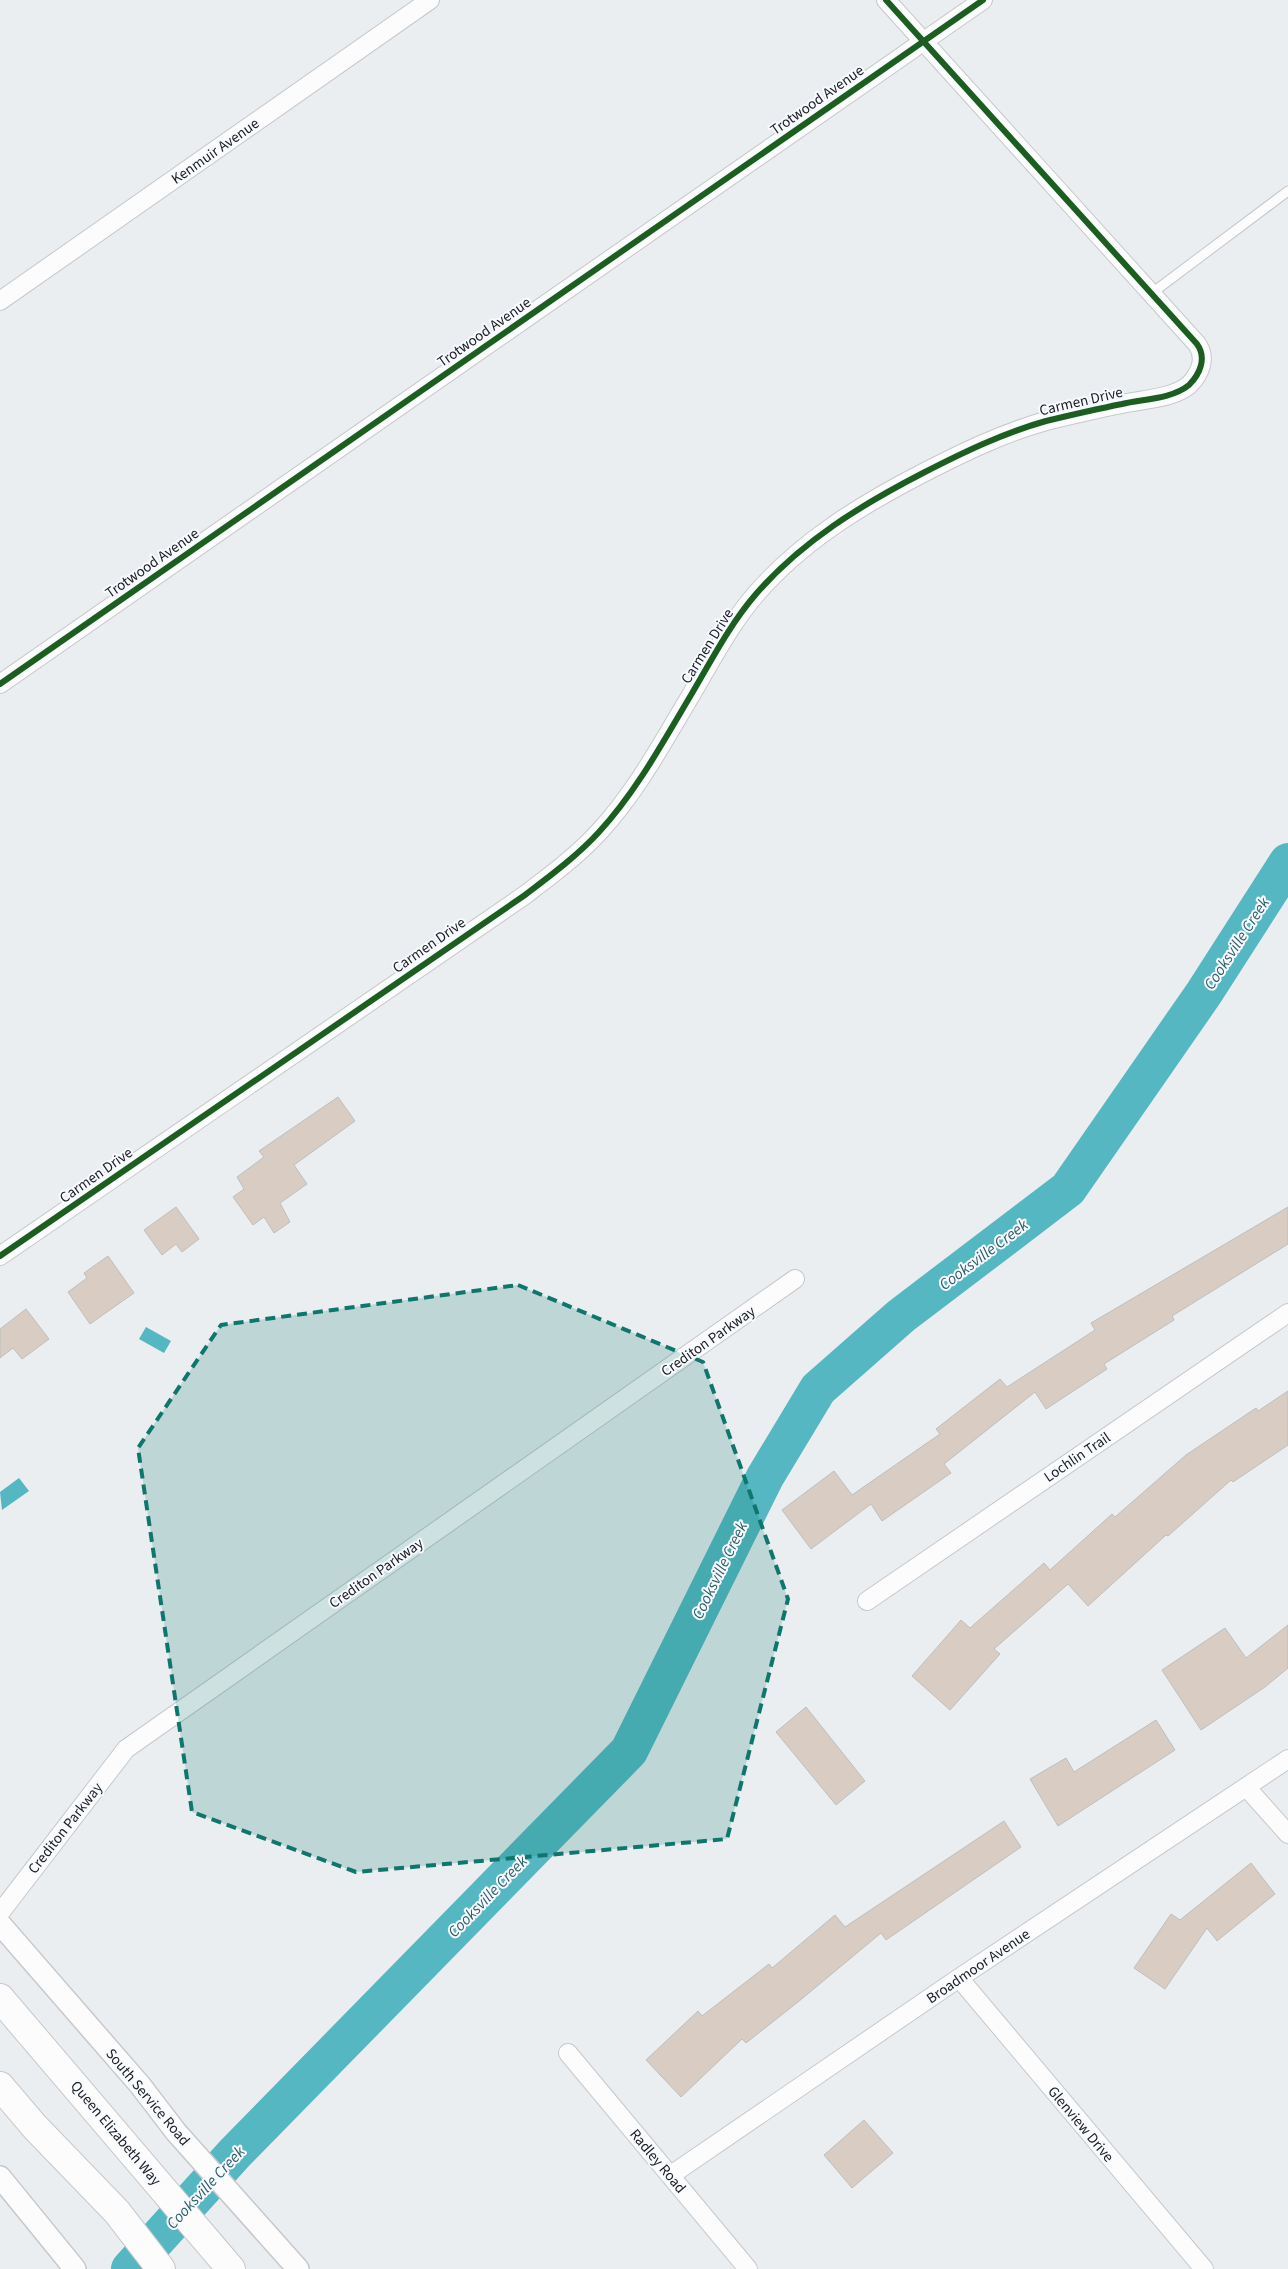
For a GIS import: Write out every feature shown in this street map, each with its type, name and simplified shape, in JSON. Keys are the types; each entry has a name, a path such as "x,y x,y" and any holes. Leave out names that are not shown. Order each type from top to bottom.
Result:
{"highway":[{"name":"Queen Elizabeth Way","path":"0,1998 231,2269"},
{"path":"0,2086 35,2127 117,2212 161,2269"}],"street":[{"name":"Kenmuir Avenue","path":"0,301 430,0"},
{"name":"Carmen Drive","path":"0,1256 525,895 576,854 598,833 641,777 734,623 754,595 825,529 865,504 986,443 1045,422 1166,395 1188,385 1201,366 1202,351 1152,293 922,42 886,0"},
{"name":"Trotwood Avenue","path":"0,684 983,0"},
{"name":"Crediton Parkway","path":"0,1913 126,1749 796,1279"},
{"name":"Lochlin Trail","path":"867,1601 1288,1313"},
{"name":"Broadmoor Avenue","path":"671,2175 959,1978 1288,1760"},
{"path":"1247,1788 1288,1834"},
{"name":"South Service Road","path":"0,1924 140,2085 176,2132 298,2269"},
{"name":"Glenview Drive","path":"959,1978 1204,2269"},
{"name":"Radley Road","path":"568,2053 748,2269"},
{"path":"0,2178 72,2266"}],"lane":[{"path":"1152,293 1288,191"}],"highlighted area":[{"path":"518,1285 703,1362 788,1599 727,1839 356,1872 192,1812 138,1448 221,1325"}],"water":[{"path":"146,1327 171,1341 164,1353 139,1339"},
{"path":"19,1478 29,1491 2,1510 0,1492"}],"building":[{"path":"338,1097 355,1121 294,1165 307,1184 280,1203 290,1222 274,1233 264,1217 253,1225 233,1197 244,1189 237,1177 264,1157 259,1151"},
{"path":"176,1207 199,1239 182,1252 176,1244 162,1255 144,1230"},
{"path":"1288,1207 1288,1244 1172,1316 1174,1320 1104,1364 1107,1369 1046,1409 1035,1392 944,1464 951,1473 882,1521 871,1504 811,1549 782,1510 834,1471 852,1495 940,1434 936,1429 1000,1379 1007,1387 1095,1330 1091,1323"},
{"path":"108,1256 134,1293 90,1324 68,1292 87,1278 84,1273"},
{"path":"26,1309 49,1339 22,1359 13,1348 0,1358 0,1329"},
{"path":"1288,1391 1288,1445 1233,1482 1231,1480 1168,1536 1166,1535 1088,1606 1068,1584 994,1649 1000,1654 950,1710 912,1676 961,1620 970,1628 1044,1563 1050,1570 1112,1514 1115,1517 1186,1455 1256,1408 1258,1411"},
{"path":"1288,1625 1288,1668 1265,1687 1201,1730 1162,1670 1225,1628 1246,1658"},
{"path":"806,1707 865,1781 836,1805 776,1732"},
{"path":"1156,1720 1175,1750 1058,1826 1030,1779 1066,1758 1074,1772"},
{"path":"1004,1821 1021,1847 886,1940 881,1933 746,2043 742,2039 681,2097 646,2060 698,2011 702,2016 769,1964 772,1968 835,1915 845,1927"},
{"path":"1251,1863 1275,1894 1217,1941 1207,1928 1165,1989 1134,1968 1171,1914 1180,1920"},
{"path":"864,2120 893,2153 852,2188 824,2155"}],"waterway":[{"name":"Cooksville Creek","path":"130,2269 235,2153 629,1751 765,1477 818,1389 901,1316 1068,1189 1204,993 1288,862"}],"cycle path":[{"path":"0,1256 525,895 573,857 591,841 612,817 637,783 721,643 756,594 793,557 813,541 877,498 983,444 1014,431 1046,421 1174,393 1189,385 1196,376 1202,360 1197,344 886,0"},
{"path":"0,684 983,0"}]}
